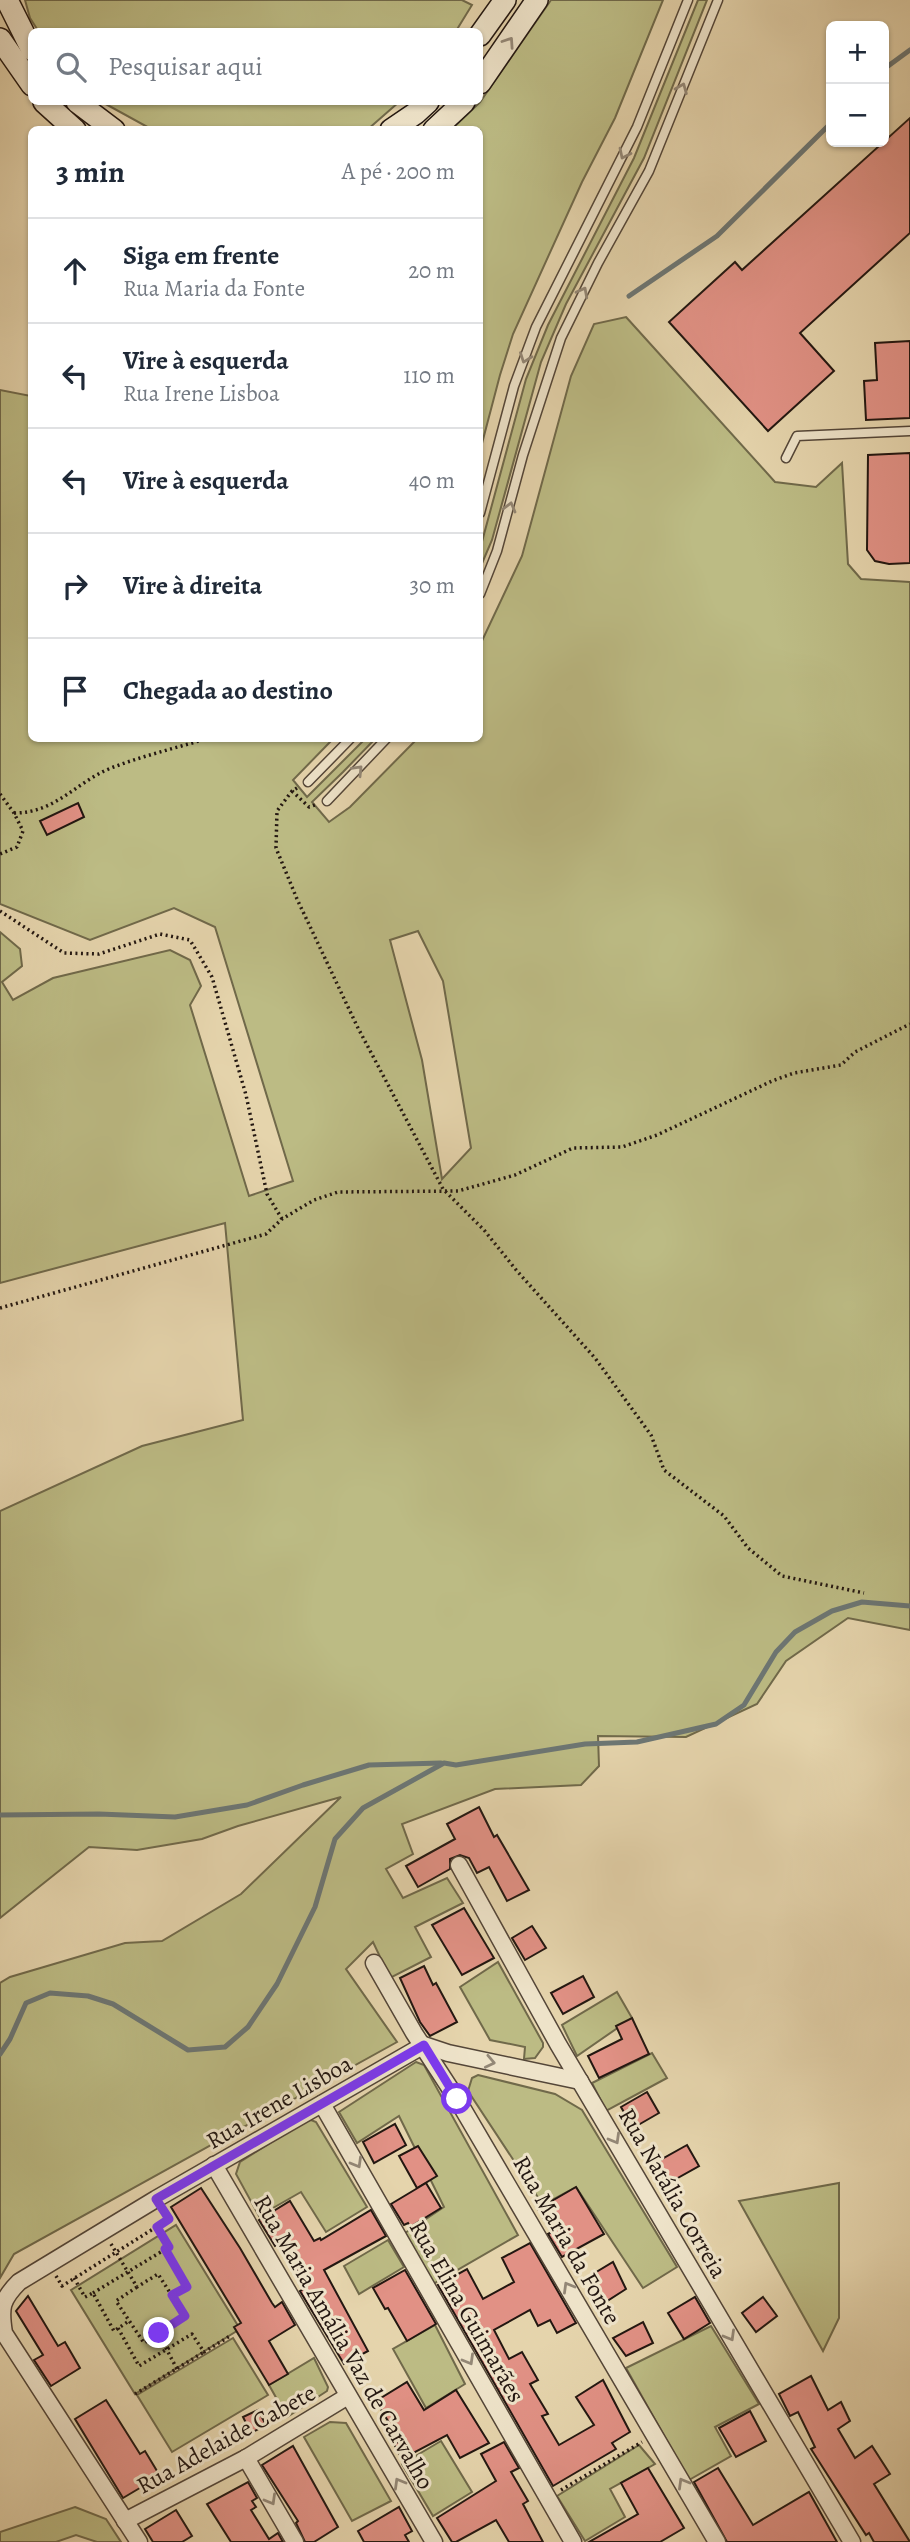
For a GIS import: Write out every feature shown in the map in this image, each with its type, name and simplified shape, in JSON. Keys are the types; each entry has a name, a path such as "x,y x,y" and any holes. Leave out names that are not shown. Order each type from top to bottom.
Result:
{"main road":[{"path":"7,0 28,42"},
{"path":"483,32 505,0"},
{"path":"483,79 537,0"},
{"path":"0,39 28,79"},
{"path":"47,105 71,126"},
{"path":"81,105 109,126"},
{"path":"397,126 425,105"},
{"path":"438,126 461,105"}],"street":[{"name":"Rua Natália Correia","path":"459,1865 558,2044 852,2542"},
{"name":"Rua Maria da Fonte","path":"374,1963 717,2542"},
{"path":"424,2045 448,2053 580,2081"},
{"name":"Rua Irene Lisboa","path":"125,2521 4,2333 0,2314 8,2293 19,2282 103,2230 424,2045"},
{"name":"Rua Elina Guimarães","path":"322,2104 573,2542"},
{"name":"Rua Maria Amália Vaz de Carvalho","path":"214,2165 434,2542"},
{"name":"Rua Adelaide Cabete","path":"125,2521 246,2458 348,2396"},
{"path":"246,2458 295,2542"},
{"path":"125,2521 139,2542"}],"lane":[{"path":"483,502 514,386 536,327 637,127 688,0"},
{"path":"483,586 497,551 526,443 561,338 649,171 718,0"},
{"path":"786,458 797,436 910,431"},
{"path":"308,782 347,742"},
{"path":"327,801 383,742"}],"path":[{"path":"15,813 26,813 52,804 108,769 196,742"},
{"path":"327,801 309,807 292,791 277,811 276,848 357,1026 443,1189 484,1230 595,1358 651,1435 664,1470 724,1516 748,1548 782,1576 864,1593"},
{"path":"0,794 15,813 23,831 17,847 0,854"},
{"path":"0,911 64,953 99,954 160,934 190,940 212,977 246,1095 267,1194 282,1219"},
{"path":"0,1308 266,1234 282,1219 314,1200 338,1192 443,1189 458,1191 515,1175 573,1148 622,1147 657,1135 772,1081 794,1073 841,1065 855,1052 910,1024"},
{"path":"48,2263 62,2286 169,2219 156,2199"},
{"path":"74,2278 85,2297 169,2247 157,2227"},
{"path":"103,2230 137,2287"},
{"path":"165,2249 187,2287 172,2295"},
{"path":"158,2274 185,2316 144,2343 116,2301 137,2287 158,2274"},
{"path":"93,2293 114,2331 129,2321"},
{"path":"118,2328 139,2365 192,2334 204,2352"},
{"path":"159,2333 177,2369"},
{"path":"135,2394 230,2336"},
{"path":"548,2498 654,2434"}],"shaded area":[{"path":"25,0 462,0 472,5 458,28 36,28 30,18"},
{"path":"551,0 663,0 615,118 582,182 513,334 483,440 483,126 455,126 477,105 483,105 483,98"},
{"path":"698,0 707,0 644,158 566,304 541,362 492,540 483,561 483,538 526,379 548,325 634,158"},
{"path":"107,105 396,105 372,126 146,126"},
{"path":"626,317 775,482 816,487 842,463 848,564 861,579 910,582 910,1630 848,1618 786,1661 757,1704 686,1737 598,1736 599,1766 581,1785 495,1789 402,1824 413,1854 386,1869 403,1898 447,1878 463,1903 415,1927 431,1957 390,1978 373,1942 346,1969 397,2042 14,2254 0,2278 0,1983 10,1977 125,1943 162,1941 241,1894 341,1797 202,1839 137,1850 89,1847 0,1918 0,1511 142,1446 243,1420 225,1223 0,1283 0,932 20,949 22,966 2,982 13,1000 53,978 170,950 190,960 201,986 190,1005 249,1196 293,1181 215,927 174,908 90,940 0,904 0,390 28,395 28,742 330,742 293,780 307,797 362,742 372,742 312,802 329,822 350,807 414,742 483,742 483,639 522,556 571,376 594,324","holes":["418,931 443,981 471,1148 442,1179 422,1060 390,940"]},
{"path":"498,1962 543,2043 535,2058 524,2059 525,2047 490,2040 460,1987"},
{"path":"617,1992 632,2018 577,2056 562,2025"},
{"path":"652,2053 667,2078 606,2111 592,2083"},
{"path":"416,2062 424,2065 518,2235 433,2284 405,2233 444,2207 399,2116 357,2143 339,2112"},
{"path":"478,2075 555,2094 582,2110 677,2267 643,2288 576,2187 543,2205 468,2091 472,2078"},
{"path":"305,2121 316,2122 367,2207 326,2232 301,2192 259,2216 236,2174 240,2162"},
{"path":"839,2183 839,2318 823,2351 739,2201"},
{"path":"176,2225 240,2329 135,2394 71,2290"},
{"path":"388,2240 404,2267 359,2294 344,2266"},
{"path":"435,2325 465,2384 426,2408 393,2349"},
{"path":"711,2326 759,2404 715,2427 731,2456 689,2480 626,2368"},
{"path":"233,2338 268,2395 172,2452 137,2395"},
{"path":"314,2358 328,2387 327,2391 287,2417 269,2385"},
{"path":"330,2422 346,2423 391,2501 352,2521 304,2437"},
{"path":"441,2441 472,2492 433,2516 402,2464"},
{"path":"639,2445 655,2464 610,2489 625,2517 585,2541 557,2496"},
{"path":"75,2507 106,2519 121,2542 97,2542 76,2535 56,2542 0,2542 0,2532"}],"building":[{"path":"910,118 910,233 800,333 834,371 768,431 669,322 735,262 742,270 878,147 889,147 889,137"},
{"path":"910,341 910,418 866,420 864,381 877,380 875,343"},
{"path":"910,453 910,563 889,564 875,561 867,550 868,455"},
{"path":"78,803 84,817 47,835 40,821"},
{"path":"479,1807 494,1837 497,1835 529,1890 507,1901 489,1867 477,1873 469,1858 460,1855 450,1859 450,1869 418,1887 406,1866 455,1839 447,1824"},
{"path":"464,1908 494,1958 462,1975 432,1925"},
{"path":"532,1926 546,1948 525,1960 512,1938"},
{"path":"424,1966 457,2022 430,2036 420,2022 400,1978"},
{"path":"583,1976 594,1997 563,2014 551,1993"},
{"path":"632,2018 649,2054 599,2078 588,2056 622,2039 616,2026"},
{"path":"647,2092 659,2113 633,2128 621,2107"},
{"path":"395,2124 406,2145 374,2163 363,2142"},
{"path":"687,2145 699,2166 667,2184 655,2163"},
{"path":"418,2146 437,2176 417,2188 399,2156"},
{"path":"426,2183 441,2208 410,2227 408,2223 404,2225 391,2204"},
{"path":"576,2187 604,2234 562,2257 548,2234 552,2232 538,2209"},
{"path":"201,2188 272,2303 275,2307 282,2302 295,2325 269,2341 288,2374 269,2385 234,2327 241,2323 171,2207"},
{"path":"290,2201 314,2241 320,2238 321,2240 371,2210 386,2236 324,2270 368,2351 344,2364 300,2291 307,2287 280,2243 275,2246 259,2220"},
{"path":"530,2243 576,2323 557,2333 550,2320 538,2326 530,2310 494,2330 509,2359 522,2352 538,2380 530,2384 548,2414 542,2416 559,2445 594,2425 576,2397 603,2380 630,2432 612,2443 616,2449 553,2486 438,2285 467,2269 483,2299 514,2282 502,2258"},
{"path":"613,2262 626,2289 604,2303 588,2277"},
{"path":"405,2270 436,2324 407,2341 373,2288"},
{"path":"28,2296 58,2346 65,2342 80,2368 51,2386 34,2360 43,2355 16,2311"},
{"path":"695,2297 710,2323 684,2339 668,2313"},
{"path":"763,2297 777,2316 756,2332 742,2313"},
{"path":"643,2322 653,2343 626,2356 613,2338"},
{"path":"811,2376 828,2410 841,2402 850,2421 838,2429 855,2458 872,2446 890,2474 874,2484 910,2542 874,2542 869,2533 866,2535 811,2449 815,2447 798,2412 790,2416 779,2394"},
{"path":"407,2382 424,2410 456,2390 489,2443 460,2458 447,2435 402,2459 394,2444 400,2441 376,2401"},
{"path":"106,2400 140,2454 145,2451 160,2476 123,2498 75,2419"},
{"path":"258,2410 266,2425 251,2433 243,2417"},
{"path":"750,2411 766,2441 736,2457 719,2428"},
{"path":"504,2442 519,2468 511,2472 528,2501 523,2504 543,2542 509,2542 496,2520 452,2542 437,2518 496,2481 481,2454"},
{"path":"293,2446 338,2527 314,2542 305,2542 296,2523 298,2521 262,2465"},
{"path":"648,2468 684,2528 660,2542 589,2542 638,2514 621,2483"},
{"path":"718,2468 753,2525 809,2492 837,2542 727,2542 694,2482"},
{"path":"248,2482 257,2498 252,2501 256,2507 251,2510 269,2539 278,2533 283,2542 231,2542 207,2504"},
{"path":"399,2507 412,2531 405,2535 409,2542 364,2542 358,2531"},
{"path":"176,2510 192,2536 182,2542 153,2542 145,2529"}],"waterway":[{"path":"889,65 910,50"},
{"path":"629,296 717,236 826,128"},
{"path":"0,2054 26,2003 50,1993 88,1996 113,2004 188,2050 225,2047 248,2027 277,1984 315,1907 335,1839 363,1808 444,1763 456,1765 585,1744 637,1742 716,1724 744,1705 776,1652 795,1632 832,1611 862,1602 910,1606"},
{"path":"0,1815 99,1814 175,1817 247,1805 369,1765 441,1763"}],"route":[{"path":"159,2333 185,2316 172,2295 187,2287 165,2249 169,2247 157,2227 169,2219 156,2199 424,2045 457,2099"}]}
